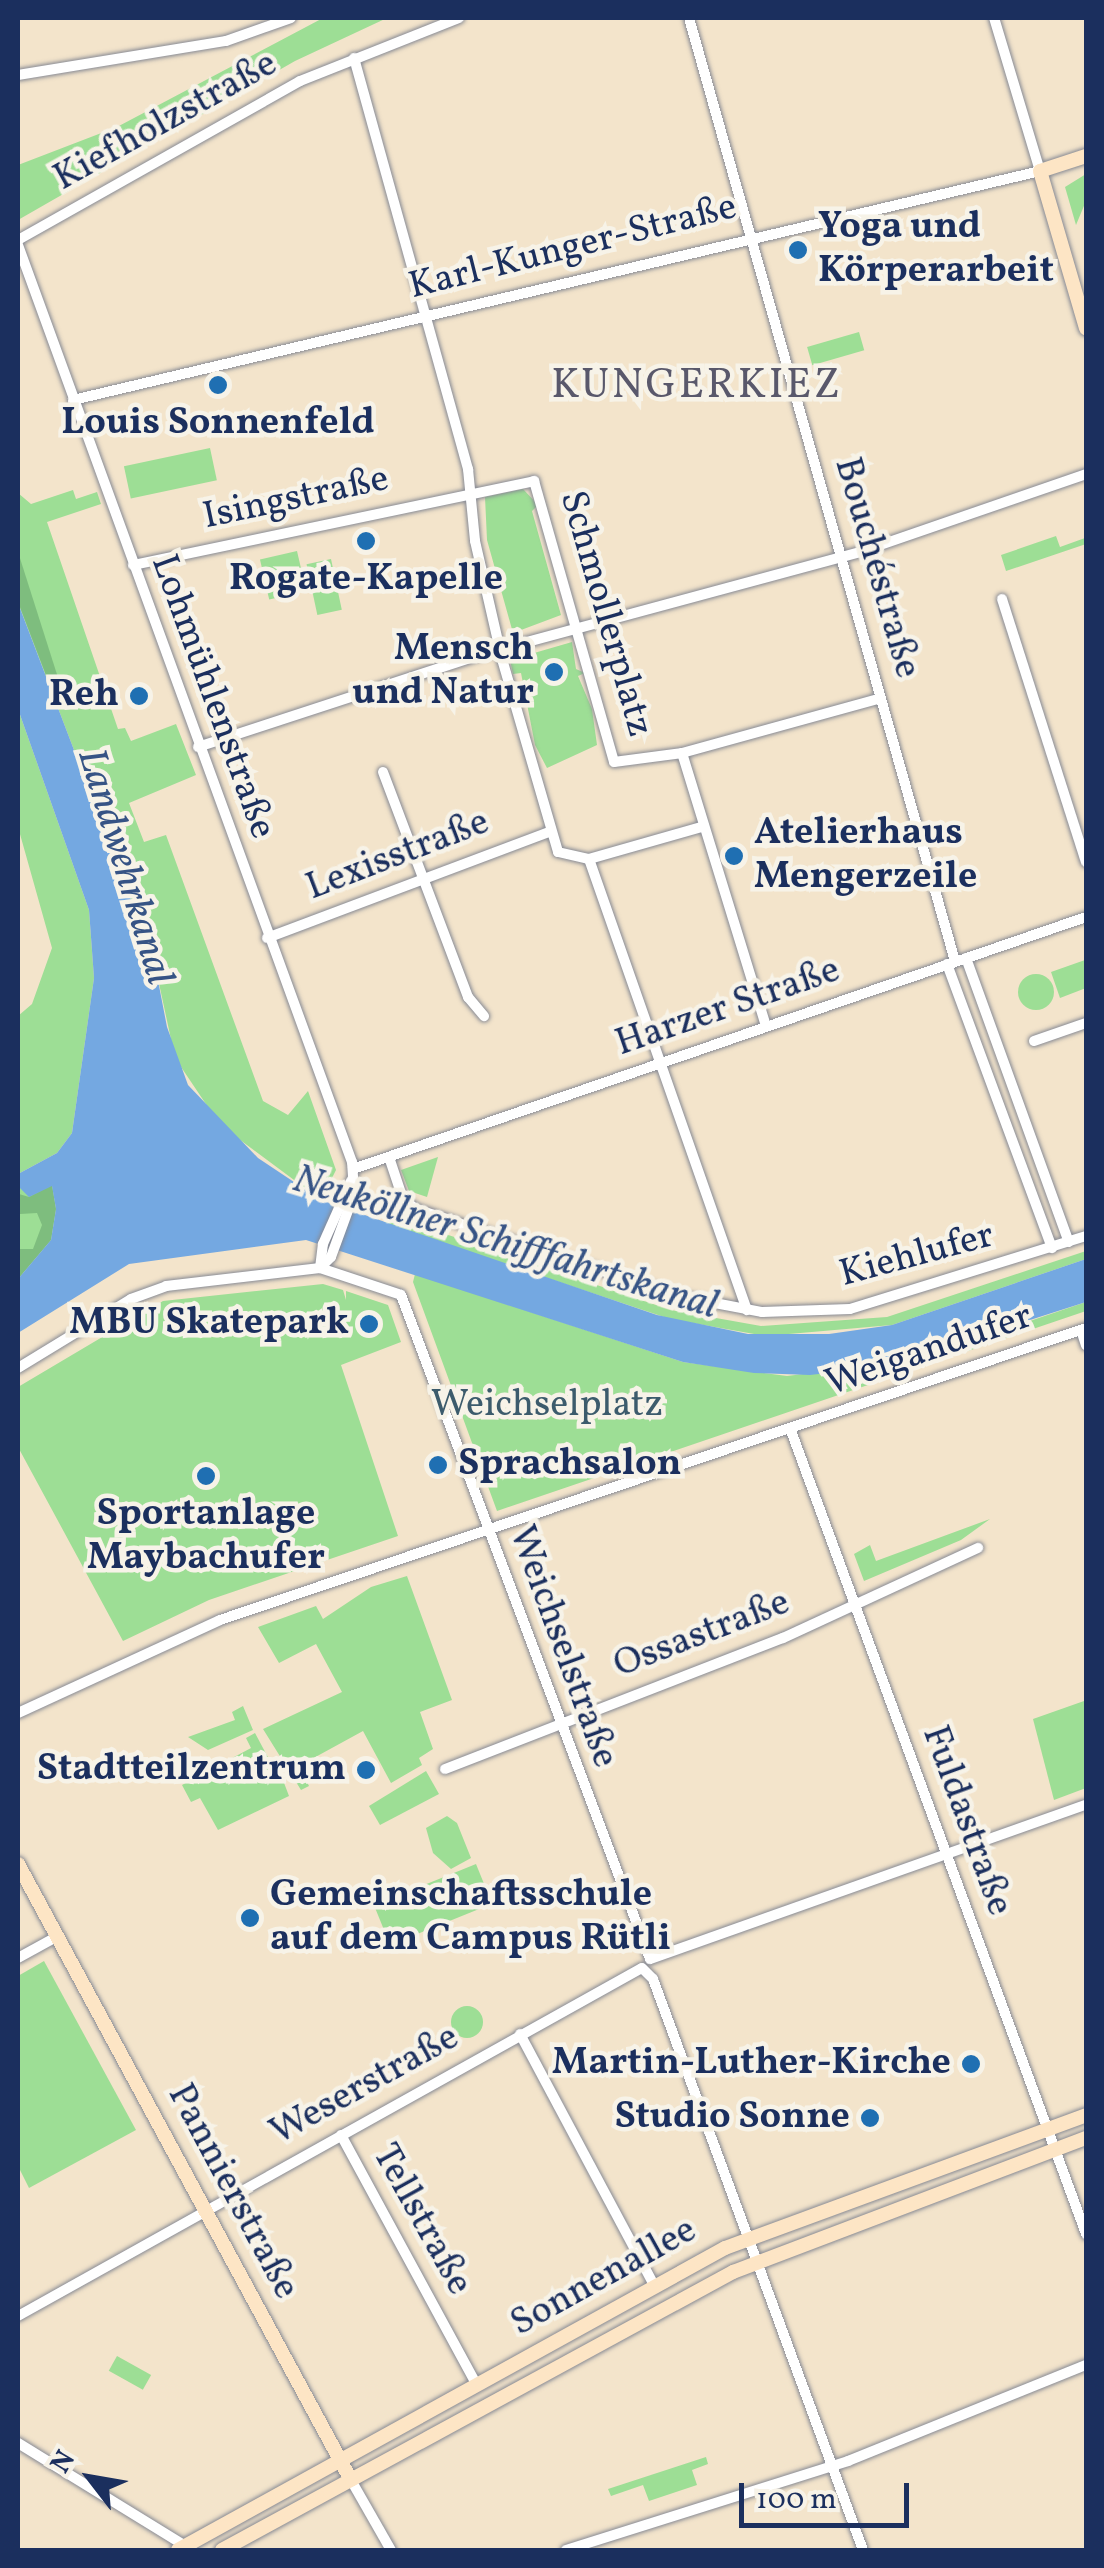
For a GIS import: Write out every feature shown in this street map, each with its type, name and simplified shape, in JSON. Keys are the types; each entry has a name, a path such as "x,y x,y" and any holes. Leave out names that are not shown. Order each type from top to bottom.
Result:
{"main road":[{"name":"Karl-Kunger-Straße","path":"1040,171 1086,156"},
{"path":"1040,171 1086,328"},
{"name":"Pannierstraße","path":"18,1864 351,2480"},
{"name":"Sonnenallee","path":"185,2549 380,2437 748,2238 1086,2115"},
{"name":"Sonnenallee","path":"222,2550 757,2262 1086,2138"},
{"path":"380,2437 392,2458"}],"street":[{"path":"18,75 226,41 291,18"},
{"name":"Kiefholzstraße","path":"18,242 300,80 458,18"},
{"name":"Bouchéstraße","path":"690,18 956,961 1052,1248"},
{"path":"994,18 1040,171"},
{"path":"354,58 472,492 475,542 500,649 551,830 562,856 590,859 701,827"},
{"name":"Karl-Kunger-Straße","path":"74,400 1040,171"},
{"name":"Lohmühlenstraße","path":"18,242 352,1174"},
{"path":"198,747 500,649 842,555 1086,474"},
{"name":"Schmollerplatz","path":"472,492 523,480 539,484 614,762 682,753 701,827 766,1026"},
{"name":"Isingstraße","path":"133,565 472,492"},
{"path":"1002,599 1086,862"},
{"path":"682,753 881,698"},
{"path":"383,772 468,998 484,1016"},
{"name":"Lexisstraße","path":"267,938 551,830"},
{"path":"590,859 656,1064 747,1310"},
{"name":"Harzer Straße","path":"352,1174 389,1157 1086,917"},
{"name":"Bouchéstraße","path":"956,961 1069,1242"},
{"path":"1034,1041 1086,1023"},
{"name":"Kiehlufer","path":"389,1157 404,1199 425,1212 678,1296 747,1310 850,1309 1086,1236"},
{"path":"18,1368 148,1290 320,1268 352,1174"},
{"name":"Weichselstraße","path":"320,1268 395,1292 643,1954 657,1961 948,1856"},
{"path":"1084,1329 1086,1346"},
{"name":"Weigandufer","path":"790,1428 1084,1329"},
{"path":"18,1713 220,1620 790,1428"},
{"name":"Fuldastraße","path":"790,1428 1086,2234"},
{"name":"Ossastraße","path":"445,1770 558,1722 766,1645 978,1548"},
{"path":"948,1856 1086,1805"},
{"path":"18,1958 56,1937"},
{"name":"Weserstraße","path":"18,2316 638,1968 652,1976 748,2238"},
{"path":"520,2034 655,2287"},
{"name":"Tellstraße","path":"340,2135 476,2386"},
{"path":"748,2238 864,2550"},
{"path":"566,2550 833,2466 1086,2364"},
{"path":"18,2443 185,2549"},
{"name":"Pannierstraße","path":"351,2480 391,2550"}],"green space":[{"path":"323,18 387,18 295,61 18,220 18,165 117,127"},
{"path":"1086,174 1086,201 1076,225 1065,187"},
{"path":"859,332 864,350 812,365 807,347"},
{"path":"210,448 217,480 131,499 124,466"},
{"path":"523,489 538,505 532,511 561,615 513,633 487,540 485,497"},
{"path":"73,490 76,499 97,492 101,504 47,522 118,729 125,728 131,741 176,724 196,775 129,803 144,842 166,835 263,1101 288,1115 308,1091 336,1170 321,1200 220,1125 175,1058 154,960 18,603 18,493 31,504"},
{"path":"1086,526 1086,544 1006,571 1001,555 1056,536 1060,547 1085,538"},
{"path":"297,551 306,591 269,599 260,560"},
{"path":"18,552 61,687 54,696 18,602"},
{"path":"331,559 342,610 317,615 307,564"},
{"path":"572,642 576,669 585,673 578,676 592,709 597,745 547,768 535,745 521,673 513,674 510,660"},
{"path":"18,709 89,910 94,978 72,1133 57,1153 18,1174 18,1016 32,1004 52,948 18,827"},
{"path":"1085,960 1086,988 1060,998 1051,972"},
{"path":"1036,974 1049,979 1054,992 1049,1005 1036,1010 1023,1005 1018,992 1023,979"},
{"path":"438,1157 427,1197 409,1191 401,1170"},
{"path":"52,1185 56,1209 51,1240 18,1279 18,1186"},
{"path":"52,1185 56,1209 51,1240 18,1279 18,1249 33,1249 42,1225 37,1213 20,1214 19,1194 29,1197"},
{"path":"386,1214 671,1310 761,1326 887,1317 1086,1251 1086,1259 892,1325 766,1336 670,1319 385,1224"},
{"name":"Weichselplatz","path":"415,1274 683,1362 787,1376 915,1360 1086,1302 1086,1311 497,1511 413,1282"},
{"name":"Sportanlage Maybachufer","path":"323,1284 343,1290 346,1300 346,1291 388,1305 401,1342 341,1365 398,1536 209,1600 123,1641 18,1447 18,1387 163,1301"},
{"path":"990,1519 961,1540 864,1581 854,1554 870,1545 876,1561"},
{"path":"407,1576 452,1700 420,1712 433,1749 419,1758 422,1765 391,1783 363,1731 299,1766 309,1786 301,1790 263,1729 342,1692 316,1644 279,1663 258,1627 316,1606 323,1619 371,1587"},
{"path":"1084,1701 1086,1788 1054,1800 1033,1719"},
{"path":"243,1706 253,1730 208,1750 188,1737 235,1720 232,1712"},
{"path":"255,1733 271,1763 262,1768 278,1767 289,1796 218,1830 200,1798 191,1802 182,1785 251,1748 246,1738"},
{"path":"426,1771 439,1794 380,1825 369,1806"},
{"path":"447,1816 457,1823 471,1858 451,1869 433,1853 426,1828"},
{"path":"476,1864 492,1904 390,1945 374,1905"},
{"path":"44,1961 136,2130 29,2188 18,2166 18,1976"},
{"path":"467,2006 479,2010 483,2022 479,2034 467,2038 455,2034 451,2022 455,2010"},
{"path":"117,2356 151,2375 143,2390 109,2371"},
{"path":"706,2457 708,2464 692,2470 697,2485 649,2501 643,2485 611,2496 608,2489"}],"water":[{"path":"18,603 154,960 167,1027 188,1085 258,1158 321,1200 657,1315 748,1334 829,1334 892,1325 1086,1259 1086,1302 887,1366 810,1375 754,1373 683,1362 306,1240 129,1264 18,1333 18,1279 51,1240 56,1209 52,1186 29,1197 18,1186 18,1174 57,1153 72,1133 94,978 89,910 18,709"}],"place":[{"name":"Yoga und Körperarbeit","path":"798,250"},
{"name":"Louis Sonnenfeld","path":"218,385"},
{"name":"Rogate-Kapelle","path":"366,541"},
{"name":"Mensch und Natur","path":"554,672"},
{"name":"Reh","path":"139,696"},
{"name":"Atelierhaus Mengerzeile","path":"734,856"},
{"name":"MBU Skatepark","path":"369,1324"},
{"name":"Sprachsalon","path":"438,1465"},
{"name":"Sportanlage Maybachufer","path":"206,1476"},
{"name":"Stadtteilzentrum","path":"366,1770"},
{"name":"Gemeinschaftsschule auf dem Campus Rütli","path":"250,1918"},
{"name":"Martin-Luther-Kirche","path":"971,2064"},
{"name":"Studio Sonne","path":"870,2118"}],"district":[{"name":"KUNGERKIEZ","path":"697,387"}],"water label":[{"name":"Landwehrkanal","path":"124,867"},
{"name":"Neuköllner Schifffahrtskanal","path":"505,1244"}]}
